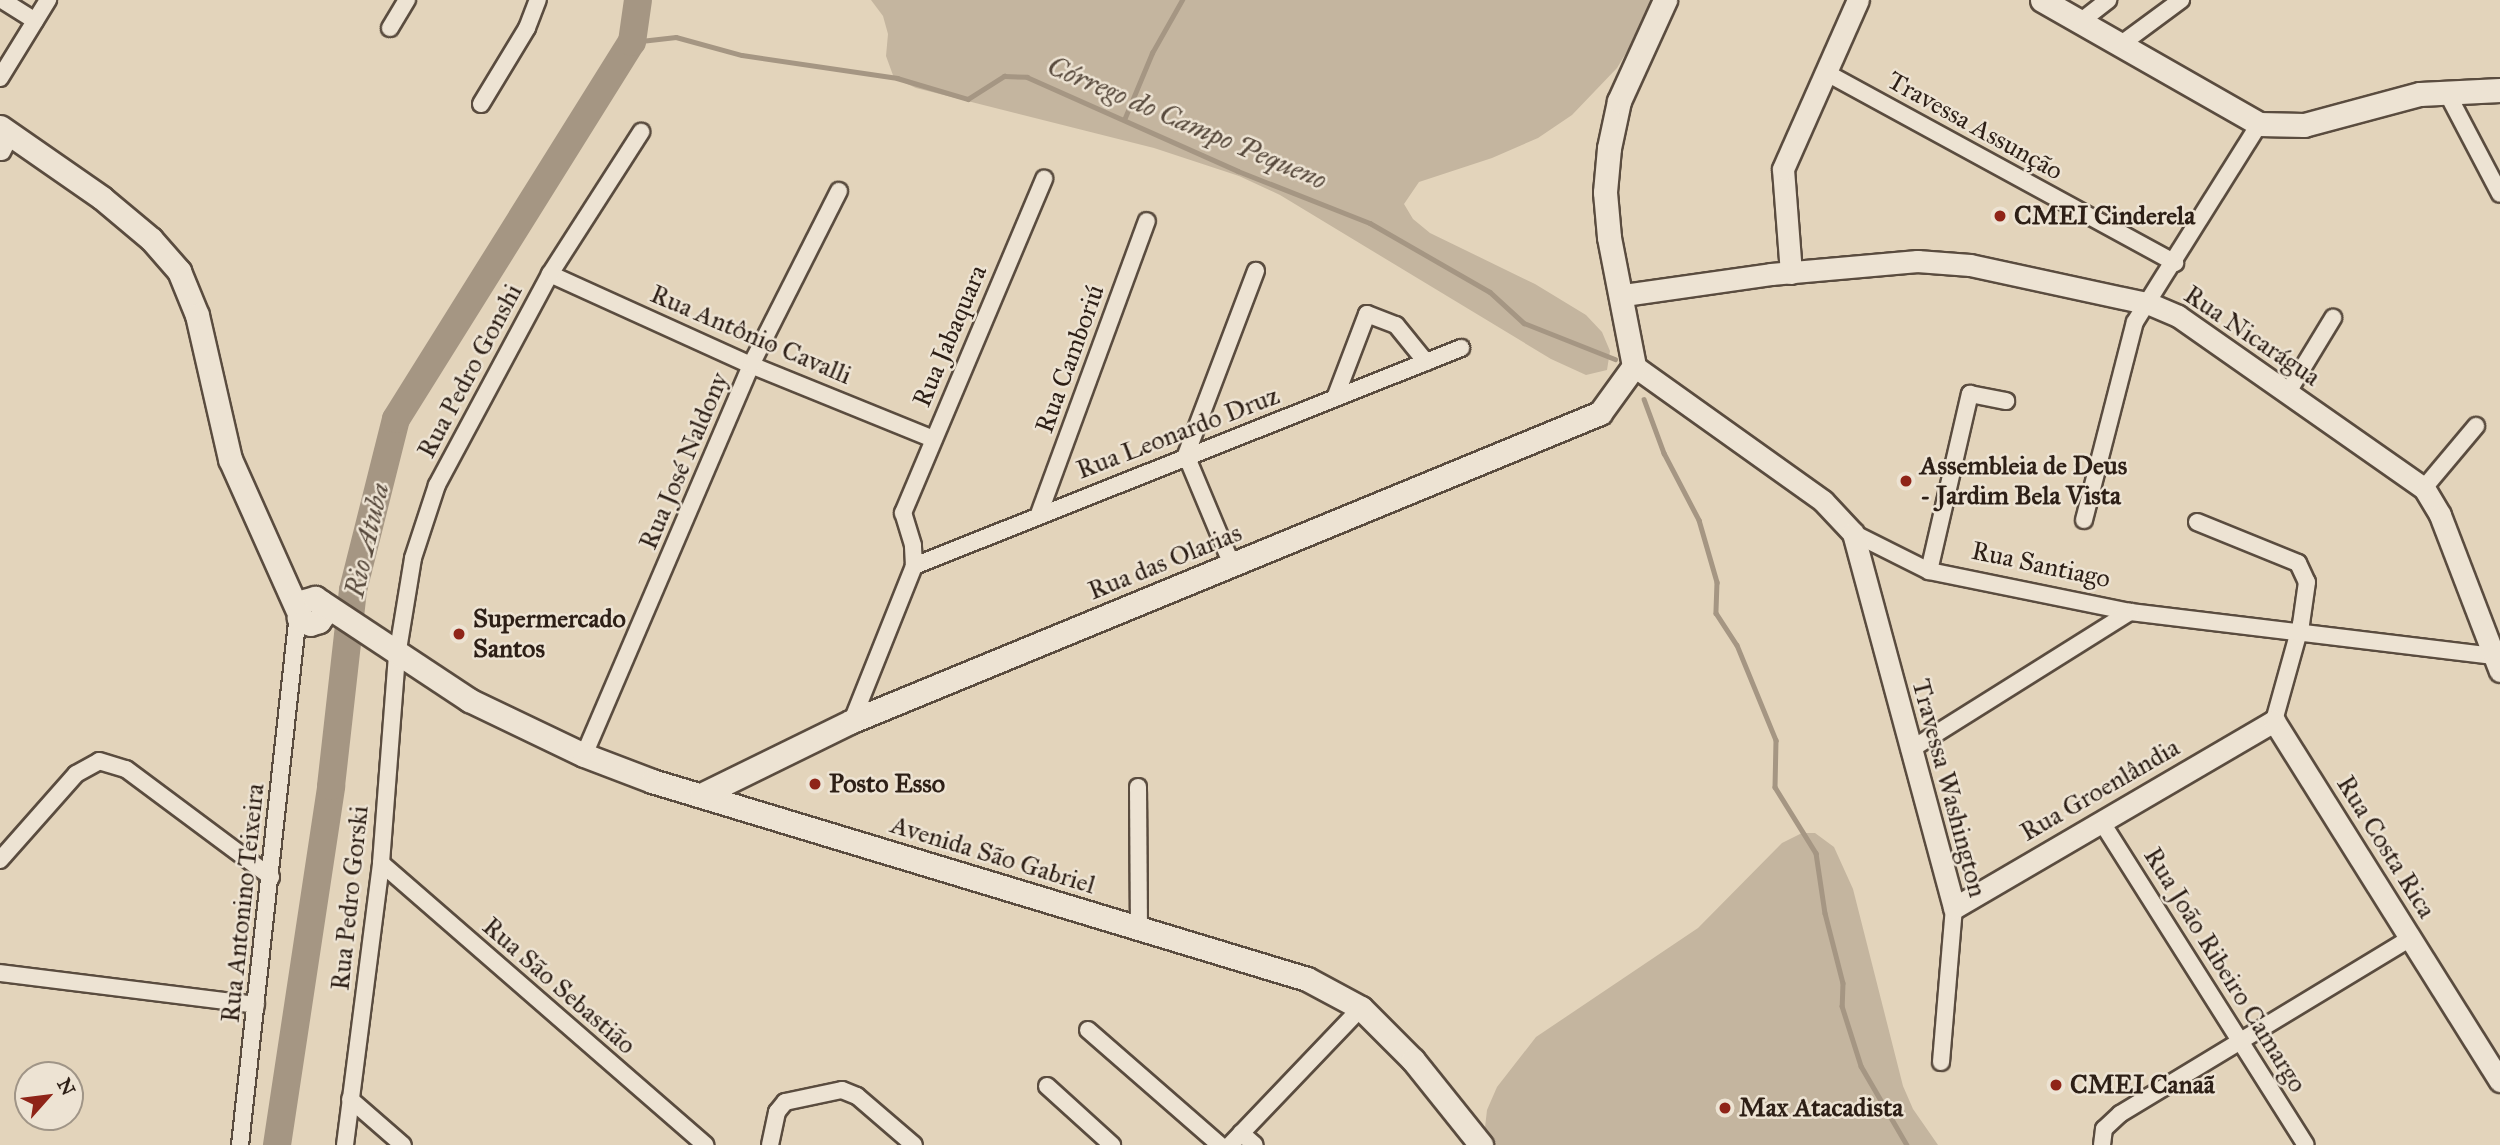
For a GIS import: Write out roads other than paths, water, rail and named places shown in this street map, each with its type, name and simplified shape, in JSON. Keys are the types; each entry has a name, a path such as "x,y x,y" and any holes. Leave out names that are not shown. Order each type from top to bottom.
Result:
{"main road":[{"path":"1634,366 1624,295 1609,237 1605,192 1609,148 1619,101 1665,0"},
{"path":"2042,0 2259,124 2304,125 2420,93 2500,89"},
{"path":"4,138 102,198 151,239 179,271 197,315 230,459 275,556 311,611"},
{"name":"Rua das Olarias","path":"701,795 852,721 1600,413 1634,366"},
{"name":"Avenida São Gabriel","path":"311,611 346,621 469,700 584,755 701,795 1307,979 1361,1008 1413,1060 1481,1145"}],"street":[{"path":"2,0 35,21"},
{"path":"0,78 48,0"},
{"path":"390,28 407,0"},
{"path":"481,104 538,0"},
{"path":"1791,273 1783,169 1858,0"},
{"path":"2080,22 2108,0"},
{"path":"2120,45 2181,0"},
{"name":"Travessa Assunção","path":"1825,72 2175,263"},
{"path":"2446,91 2500,194"},
{"path":"2084,520 2134,322 2150,304 2259,124"},
{"name":"Rua Pedro Gonshi","path":"397,656 413,558 437,485 551,274 641,132"},
{"name":"Rua Jabaquara","path":"914,566 913,545 903,513 1044,179"},
{"name":"Rua José Naldony","path":"584,755 751,365 839,191"},
{"name":"Rua Camboriú","path":"1039,514 1147,221"},
{"name":"Rua Nicarágua","path":"1624,295 1791,273 1917,261 1970,265 2150,304 2178,317 2424,488 2440,514 2498,662"},
{"path":"1232,565 1186,455 1256,271"},
{"name":"Rua Antônio Cavalli","path":"551,274 751,365 933,439"},
{"path":"1335,398 1367,314 1396,324 1426,362"},
{"path":"2288,392 2333,318"},
{"name":"Rua Leonardo Druz","path":"914,566 1186,455 1461,348"},
{"name":"Rua Santiago","path":"1634,366 1823,501 1853,533 1929,571 2130,612 2299,632 2498,662"},
{"path":"1929,571 1970,394 2006,401"},
{"path":"2424,488 2476,426"},
{"path":"2197,522 2298,563 2307,582 2299,632 2274,721"},
{"name":"Travessa Washington","path":"1853,533 1954,908 1941,1062"},
{"path":"852,721 914,566"},
{"name":"Rua Antonino Teixeira","path":"240,1145 295,667 311,611"},
{"path":"1910,750 2130,612"},
{"name":"Rua Pedro Gorski","path":"345,1145 381,863 397,656"},
{"name":"Rua Groenlândia","path":"1954,908 2274,721"},
{"name":"Rua Costa Rica","path":"2274,721 2500,1081"},
{"path":"0,860 76,774 99,761 126,769 271,877"},
{"path":"1138,787 1139,928"},
{"name":"Rua João Ribeiro Camargo","path":"2101,821 2306,1145"},
{"name":"Rua São Sebastião","path":"381,863 705,1145"},
{"path":"2100,1143 2120,1114 2242,1043 2411,938"},
{"path":"0,973 256,1005"},
{"path":"1230,1145 1361,1008"},
{"path":"1088,1030 1220,1145"},
{"path":"1047,1086 1112,1145"},
{"path":"770,1145 777,1112 785,1102 842,1090 857,1096 914,1145"},
{"path":"350,1099 403,1145"},
{"path":"1241,1133 1255,1145"}],"waterway":[{"name":"Rio Atuba","path":"277,1145 331,786 353,590 396,419 632,42 638,0"},
{"path":"1124,120 1152,53 1182,0"},
{"name":"Córrego do Campo Pequeno","path":"632,42 676,37 742,55 897,78 968,99 1004,76 1027,77 1238,171 1370,223 1490,292 1524,323 1615,359"},
{"name":"Córrego do Campo Pequeno","path":"1644,399 1664,453 1699,520 1717,582 1716,613 1737,645 1776,740 1775,787 1816,853 1825,913 1843,983 1842,1006 1861,1066 1907,1145"}],"place":[{"name":"CMEI Cinderela","path":"2000,216"},
{"name":"Assembleia de Deus - Jardim Bela Vista","path":"1906,481"},
{"name":"Supermercado Santos","path":"459,634"},
{"name":"Posto Esso","path":"815,784"},
{"name":"CMEI Canaã","path":"2056,1085"},
{"name":"Max Atacadista","path":"1725,1108"}]}
